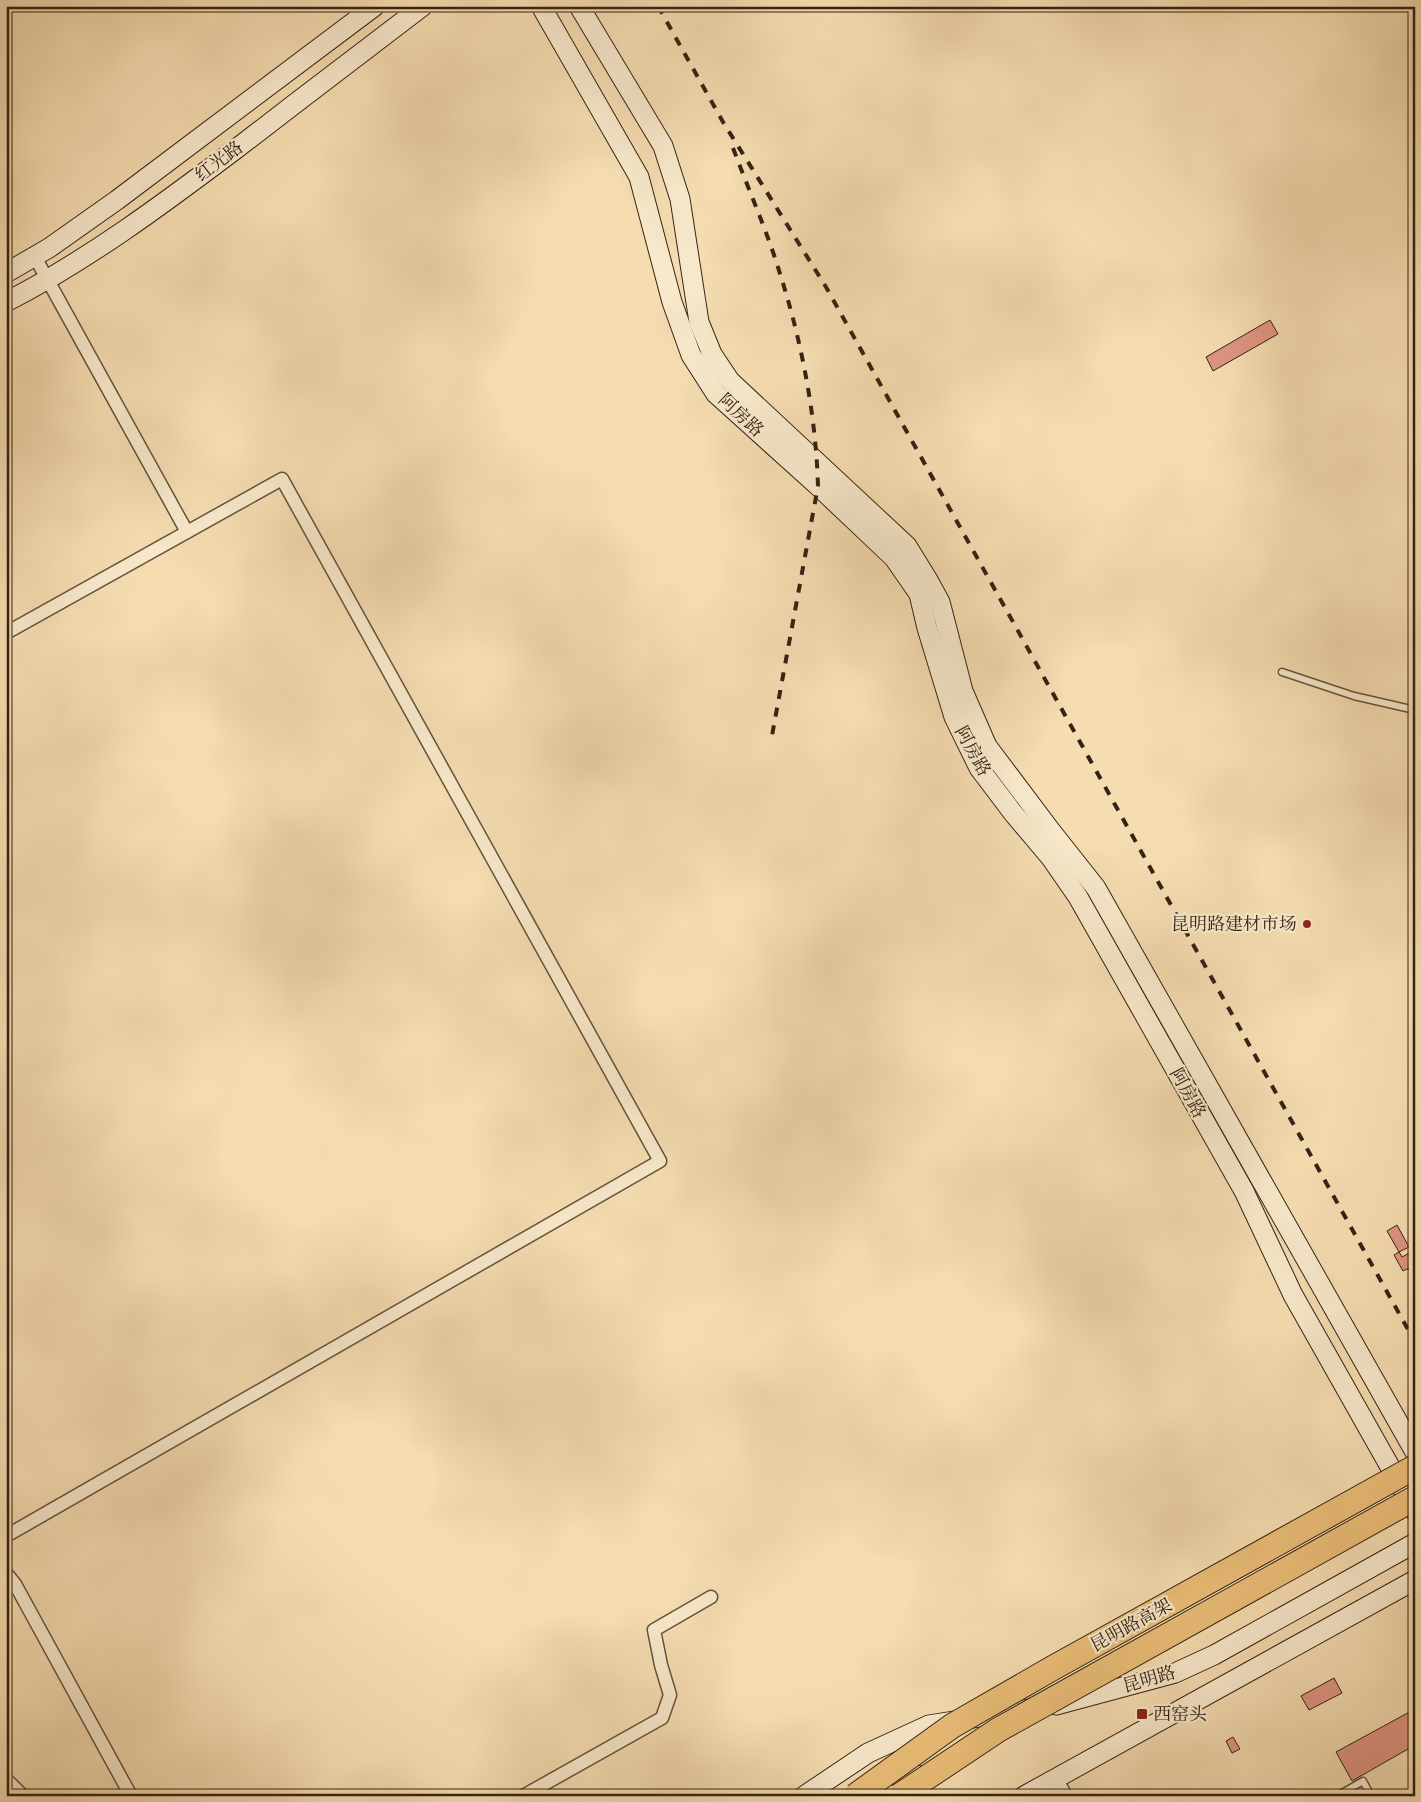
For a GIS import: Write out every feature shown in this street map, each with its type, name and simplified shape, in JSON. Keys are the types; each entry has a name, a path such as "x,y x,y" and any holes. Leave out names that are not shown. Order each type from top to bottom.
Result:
{"highway":[{"name":"昆明路高架","path":"855,1796 952,1726 1415,1467"},
{"name":"昆明路高架","path":"900,1796 998,1730 1415,1498"}],"main road":[{"name":"红光路","path":"6,273 35,256 125,194 375,6"},
{"name":"红光路","path":"6,302 49,280 188,185 422,6"},
{"name":"阿房路","path":"541,6 639,177 672,302 691,355 716,394 894,558 919,594 927,628 954,717 979,768 1012,813 1051,858 1078,897 1244,1191 1293,1295 1415,1511"},
{"name":"阿房路","path":"579,6 663,146 680,198 699,322 712,354 730,380 907,546 940,602 963,691 987,746 1051,832 1096,888 1415,1452"},
{"name":"昆明路","path":"875,1796 909,1777 1052,1706 1175,1673 1214,1655 1415,1543"},
{"name":"昆明路","path":"1024,1796 1415,1580"},
{"path":"804,1796 868,1753 929,1725 1052,1706"}],"street":[{"path":"35,256 187,532"},
{"path":"6,633 282,479 660,1160 6,1536"},
{"path":"6,1573 15,1584 131,1796"},
{"path":"523,1796 662,1718 670,1695 661,1665 654,1630 711,1597"},
{"path":"1056,1778 1066,1796"},
{"path":"6,1779 23,1796"}],"lane":[{"path":"1282,672 1354,696 1415,710"},
{"path":"1337,1796 1363,1781 1371,1796"}],"building":[{"path":"1270,320 1278,334 1213,371 1206,357"},
{"path":"1397,1225 1409,1247 1399,1252 1387,1231"},
{"path":"1415,1250 1415,1265 1403,1271 1394,1255 1399,1252 1402,1257"},
{"path":"1415,1265 1415,1281 1408,1269"},
{"path":"1334,1678 1342,1693 1309,1710 1301,1696"},
{"path":"1415,1709 1415,1745 1352,1781 1336,1752"},
{"path":"1233,1737 1240,1749 1232,1753 1226,1741"}],"railway":[{"path":"658,6 723,122 826,287 1415,1342"},
{"path":"733,148 770,244 789,302 807,380 817,460 818,486 771,741"}],"place":[{"name":"昆明路建材市场","path":"1307,924"},
{"name":"西窑头","path":"1142,1714"}]}
